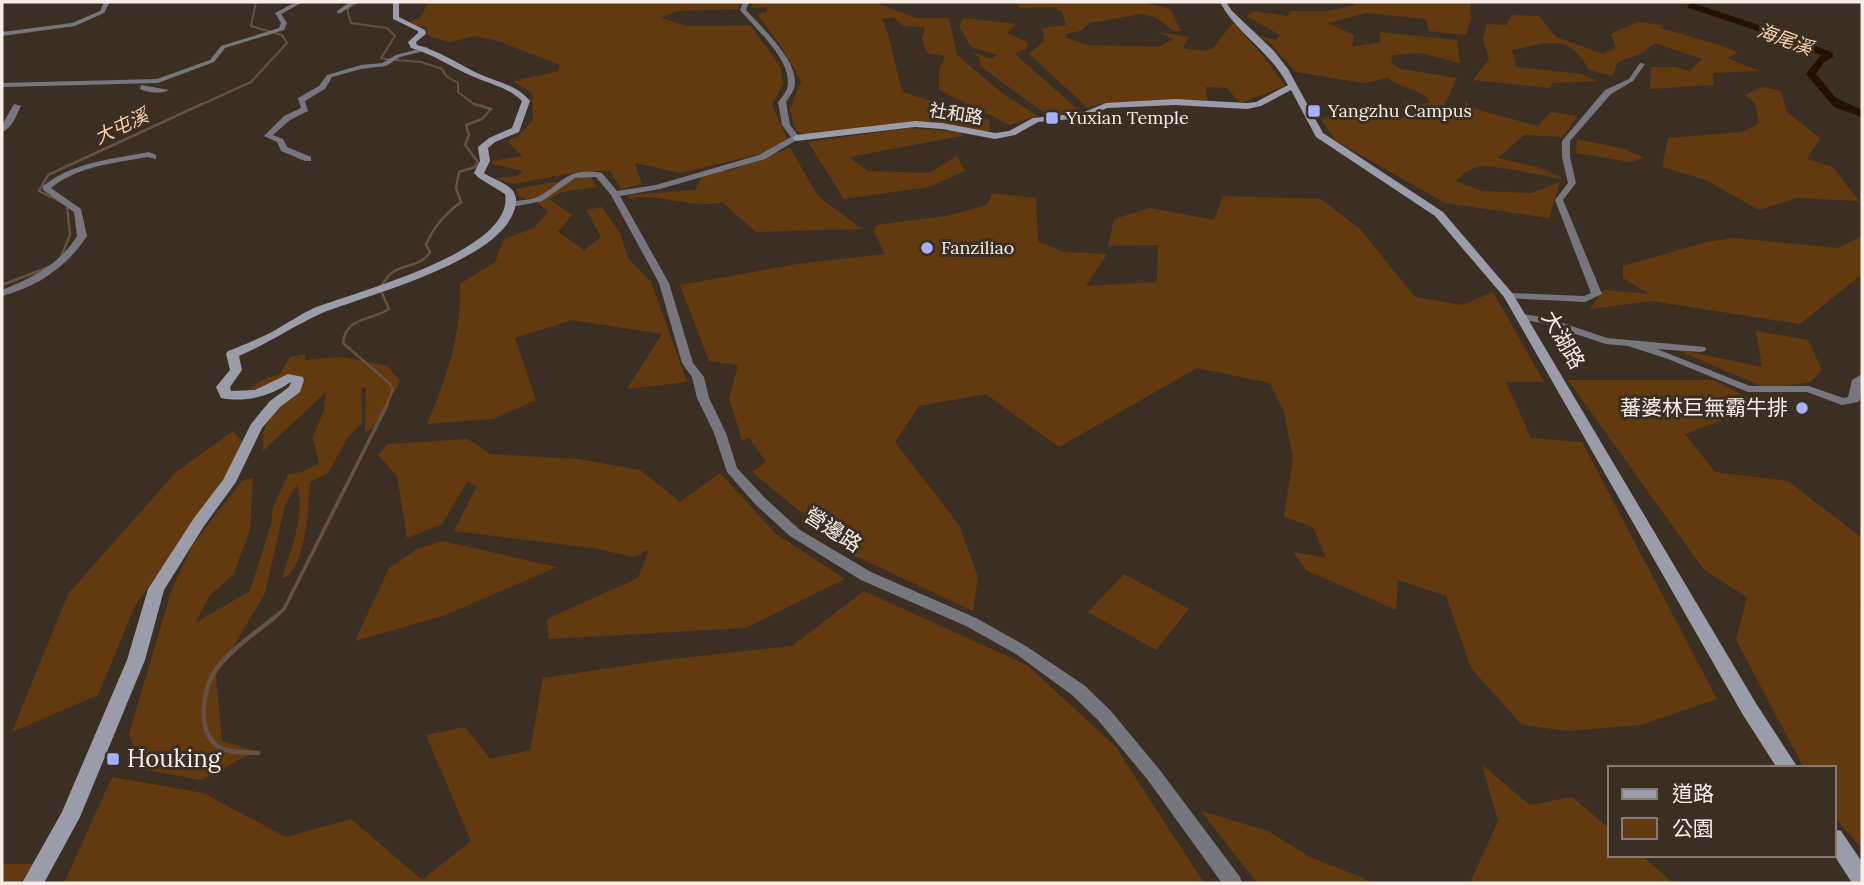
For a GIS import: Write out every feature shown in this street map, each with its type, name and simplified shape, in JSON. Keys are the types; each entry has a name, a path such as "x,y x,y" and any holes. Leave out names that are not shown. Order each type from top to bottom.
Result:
{"street":[{"path":"2,34 73,25 102,12 107,2"},
{"path":"2,85 158,81 212,61 223,47 282,29 284,23 278,13 300,2"},
{"path":"339,12 353,2"},
{"path":"33,883 81,792 136,660 156,589 199,522 229,482 256,426 275,404 296,389 298,380 288,378 273,389 246,397 226,395 223,387 236,370 232,355 316,312 417,276 471,250 501,228 512,204 507,190 484,180 479,173 485,160 483,147 492,140 516,130 526,101 519,93 498,82 475,75 440,54 414,46 412,42 422,34 421,30 395,18 396,2"},
{"path":"746,2 743,10 764,32 789,68 793,80 782,102 786,125 796,138"},
{"name":"大湖路","path":"1223,2 1285,71 1319,135 1438,214 1509,296 1750,710 1787,766"},
{"path":"308,159 285,149 280,141 268,136 287,118 305,110 301,100 322,87 329,76 361,67 384,65 398,56 426,49"},
{"path":"1509,296 1584,299 1597,294 1559,201 1572,183 1566,157 1566,141 1608,92 1631,80 1642,64"},
{"path":"143,83 144,89 165,89"},
{"name":"社和路","path":"615,194 657,187 762,156 796,138 915,124 942,125 988,135 1006,135 1037,120 1084,115 1106,106 1175,102 1247,106 1258,104 1292,86"},
{"path":"2,130 17,106"},
{"path":"2,293 44,274 68,257 82,236 78,211 46,188 54,179 82,169 135,157 149,154 153,157"},
{"name":"營邊路","path":"512,204 529,203 540,198 565,178 580,173 599,175 615,194 664,283 688,363 698,377 703,398 720,433 732,468 760,501 795,533 870,578 971,622 1021,650 1078,690 1104,715 1153,774 1233,883"},
{"path":"1522,317 1544,320 1606,341 1701,349"},
{"path":"1632,344 1748,388 1809,389 1842,402 1854,400 1856,382 1862,377"},
{"path":"1836,841 1862,880"}],"green space":[{"path":"426,2 742,2 738,9 677,11 661,18 687,26 750,25 780,66 783,84 772,105 787,139 768,152 680,173 635,163 642,184 621,189 610,171 584,171 512,184 495,178 517,176 523,171 492,164 492,161 522,156 507,141 518,136 533,120 532,93 514,81 558,71 560,65 495,40 475,36 450,42 428,36 427,28 410,21 420,18"},
{"path":"753,2 874,2 916,18 949,18 957,55 1002,93 1038,116 1010,125 939,90 939,71 945,56 927,53 922,40 925,27 902,26 894,17 882,19 903,92 989,120 990,130 985,133 933,121 805,135 795,130 790,109 801,81 782,48 757,14 767,12 767,7 751,8"},
{"path":"1016,2 1140,2 1170,9 1181,31 1174,31 1155,17 1141,14 1090,23 1080,31 1065,34 1067,38 1088,45 1159,47 1173,39 1159,32 1189,37 1183,48 1204,50 1214,47 1234,23 1285,86 1240,103 1227,88 1206,87 1207,100 1100,104 1088,108 1029,54 1044,41 1042,28 1066,25 1062,12 1054,7 1020,8"},
{"path":"1352,2 1470,2 1471,17 1466,35 1429,31 1426,19 1366,13 1328,23 1354,35 1352,47 1380,42 1380,32 1457,40 1460,63 1421,53 1393,55 1391,63 1401,69 1457,78 1442,109 1415,111 1402,101 1421,105 1431,102 1388,78 1363,83 1296,72 1269,42 1257,35 1276,40 1280,35 1246,16 1254,11 1288,16 1291,11 1328,11 1356,5"},
{"path":"1512,15 1539,16 1556,37 1603,54 1616,48 1611,34 1637,22 1664,25 1660,28 1732,50 1737,53 1727,58 1759,71 1713,73 1714,85 1650,89 1651,67 1676,67 1690,71 1702,59 1655,43 1642,53 1618,62 1612,76 1589,70 1574,50 1565,45 1547,43 1512,50 1516,67 1581,74 1597,81 1553,83 1549,88 1473,80 1489,59 1483,38 1487,24 1506,25"},
{"path":"964,18 1016,24 1007,33 1027,42 1027,48 1015,54 1082,113 1047,115 980,66 980,58 971,52 992,59 997,55 971,47 959,26"},
{"path":"1762,87 1781,91 1787,112 1820,138 1807,159 1833,167 1859,201 1797,198 1759,210 1706,180 1662,167 1668,138 1742,132 1759,123 1755,103 1745,95"},
{"path":"1466,101 1472,108 1538,126 1551,112 1577,116 1563,137 1524,135 1498,158 1541,168 1564,179 1504,168 1481,167 1469,170 1455,181 1482,191 1532,193 1560,182 1549,218 1445,203 1336,141 1321,119 1333,115 1354,119 1461,115"},
{"path":"909,128 960,132 962,136 849,157 868,171 929,173 957,156 965,171 929,187 844,199 808,142"},
{"path":"1577,139 1625,149 1644,158 1630,162 1576,153"},
{"path":"790,148 818,196 862,229 756,232 722,202 699,204 642,197 630,199 628,195 695,190 704,173 732,170"},
{"path":"590,176 597,187 562,192 549,199 572,215 558,232 584,250 601,237 586,210 602,207 620,233 628,258 651,282 687,382 627,389 662,334 572,320 515,338 536,400 493,419 427,424 451,356 458,320 460,284 495,262 504,239 534,228 548,212 536,201 519,197 516,189"},
{"path":"992,193 1036,198 1038,241 1063,252 1107,254 1086,286 1157,282 1158,245 1108,246 1114,219 1150,208 1214,220 1223,196 1321,199 1360,229 1415,297 1462,305 1493,292 1544,382 1506,382 1531,438 1582,442 1717,699 1641,725 1568,731 1522,725 1471,668 1446,596 1398,580 1396,610 1306,570 1293,552 1326,558 1313,527 1284,517 1293,458 1284,412 1270,383 1197,368 1059,447 986,394 919,406 895,442 959,525 978,577 973,611 853,555 752,472 766,462 749,438 742,440 729,398 738,365 709,361 680,285 797,264 885,254 874,232 876,225 946,216 987,205"},
{"path":"1862,236 1862,274 1800,324 1652,301 1590,309 1604,290 1649,294 1623,278 1623,266 1706,242 1734,238 1838,248"},
{"path":"1756,331 1808,340 1822,370 1811,382 1766,388 1672,348 1762,367"},
{"path":"305,354 305,360 343,357 387,366 400,381 375,427 365,432 366,387 361,388 362,423 348,437 328,473 310,482 302,547 298,560 285,578 282,577 298,519 297,484 285,505 265,593 216,676 222,741 256,751 201,780 141,769 129,734 171,592 193,544 242,481 253,478 250,530 233,575 210,595 195,623 250,591 272,521 272,510 288,474 302,472 319,463 313,437 324,410 326,392 263,451 263,437 271,417 292,397 306,378 290,378 248,390 264,379 280,374 290,357"},
{"path":"1568,380 1713,380 1763,405 1685,434 1715,472 1788,481 1862,538 1862,600 1859,605 1862,609 1862,849 1836,818 1836,766 1803,766 1736,640 1747,597 1704,570"},
{"path":"233,431 242,442 229,471 135,606 98,695 12,732 68,594 176,472"},
{"path":"468,439 490,454 578,459 640,470 680,502 720,473 776,534 845,579 746,628 549,639 547,619 638,578 649,549 634,557 592,548 454,531 477,486 467,482 442,524 407,538 397,476 378,455 388,444"},
{"path":"442,541 557,567 443,616 355,641 389,568 417,549"},
{"path":"1124,574 1189,609 1156,650 1088,612"},
{"path":"864,591 1027,665 1115,746 1204,883 64,883 112,777 203,793 286,837 351,819 422,880 471,841 426,735 465,727 490,759 530,750 543,678 664,660 792,646"},
{"path":"1482,765 1530,805 1572,797 1608,827 1608,857 1643,857 1673,883 1470,883 1498,821"},
{"path":"1201,811 1268,831 1310,857 1371,883 1257,883"},
{"path":"2,864 34,864 21,883 2,883"}],"waterway":[{"name":"大屯溪","path":"198,106 251,82 287,43 282,35 251,26 256,2"},
{"path":"358,2 347,9 351,23 387,28 395,36 381,58 390,60"},
{"name":"海尾溪","path":"1692,6 1783,36 1829,55 1820,60 1811,74 1832,100 1844,108 1862,114"},
{"path":"396,60 421,62 442,69 446,76 458,83 458,92 479,105"},
{"name":"大屯溪","path":"60,259 70,235 67,205 39,191 48,175 202,104"},
{"path":"474,104 479,105"},
{"path":"381,286 393,272 418,263 426,257 430,252 426,245 432,232 461,202 456,188 459,172 475,167 478,162 465,145 469,135 466,125 482,119 491,109 479,105"},
{"path":"479,105 484,106"},
{"name":"大屯溪","path":"2,285 49,267"},
{"path":"382,293 389,309 354,324 345,334 343,343 389,383 393,389 386,407"},
{"path":"273,619 284,609 386,407"},
{"path":"258,753 233,752 216,745 207,733 204,704 217,668 237,647 275,617"}],"place":[{"name":"Yangzhu Campus","path":"1314,111"},
{"name":"Yuxian Temple","path":"1052,118"},
{"name":"Fanziliao","path":"927,248"},
{"name":"蕃婆林巨無霸牛排","path":"1802,408"},
{"name":"Houking","path":"113,759"}]}
